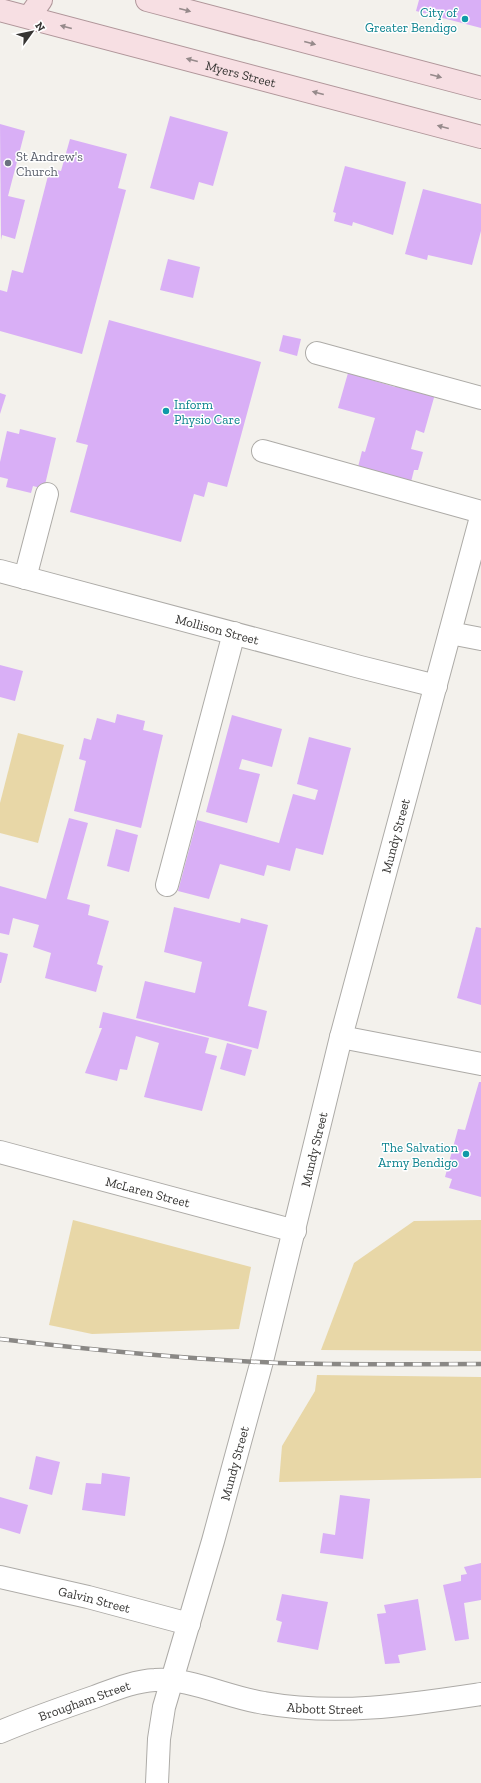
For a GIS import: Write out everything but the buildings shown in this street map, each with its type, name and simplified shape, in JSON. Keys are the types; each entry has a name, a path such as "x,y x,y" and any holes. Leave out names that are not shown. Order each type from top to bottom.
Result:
{"main road":[{"path":"147,0 481,88"},
{"name":"Myers Street","path":"0,10 32,6 481,137"}],"street":[{"path":"317,353 481,398"},
{"path":"263,451 481,512"},
{"path":"25,578 47,494"},
{"name":"Mundy Street","path":"157,1783 159,1739 164,1707 189,1624 262,1362 341,1037 481,517"},
{"name":"Mollison Street","path":"0,571 436,686"},
{"path":"167,885 234,633"},
{"path":"450,633 481,639"},
{"path":"341,1037 481,1064"},
{"name":"McLaren Street","path":"0,1152 295,1231"},
{"name":"Galvin Street","path":"0,1577 93,1598 189,1624"},
{"name":"Abbott Street","path":"172,1679 264,1704 331,1708 363,1709 400,1706 481,1694"},
{"name":"Brougham Street","path":"0,1732 38,1716 108,1692 154,1680 172,1679"}],"shaded area":[{"path":"18,733 64,745 38,843 0,833 0,803"},
{"path":"73,1220 251,1267 239,1329 92,1334 49,1325"},
{"path":"481,1220 481,1351 321,1350 354,1263 414,1221"},
{"path":"317,1375 481,1377 481,1478 279,1482 282,1446 315,1391"}],"railway":[{"path":"0,1339 139,1354 278,1363 481,1364"}],"place":[{"name":"City of Greater Bendigo","path":"465,19"},
{"name":"St Andrew's Church","path":"8,163"},
{"name":"Inform Physio Care","path":"166,411"},
{"name":"The Salvation Army Bendigo","path":"466,1154"}]}
